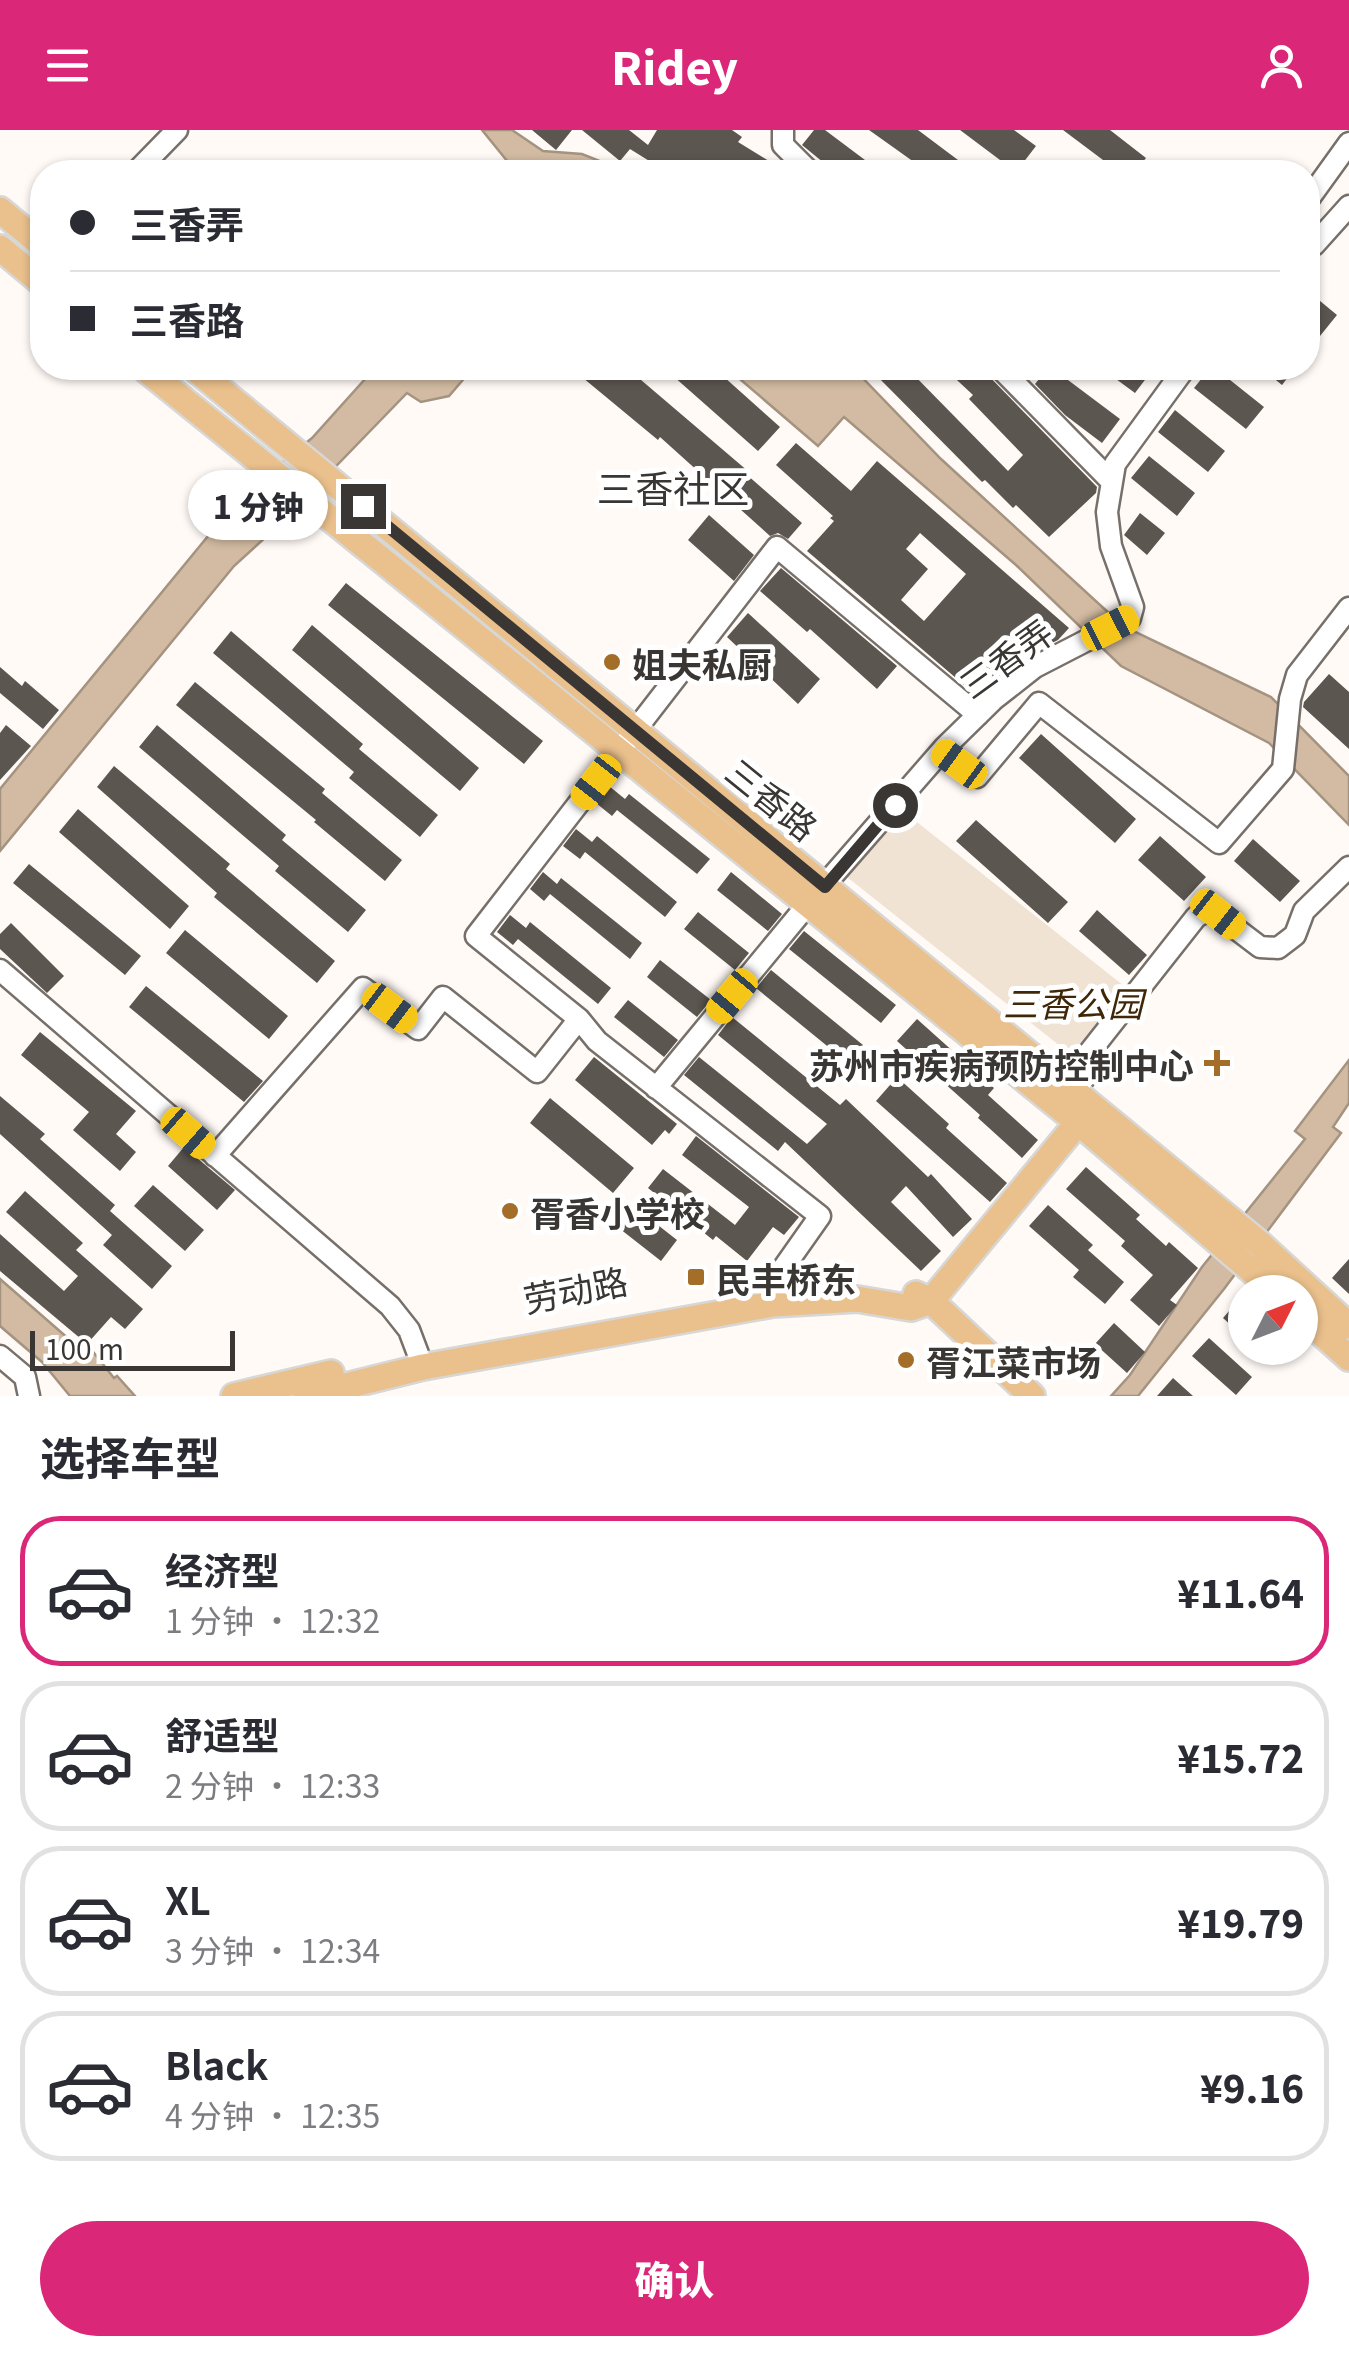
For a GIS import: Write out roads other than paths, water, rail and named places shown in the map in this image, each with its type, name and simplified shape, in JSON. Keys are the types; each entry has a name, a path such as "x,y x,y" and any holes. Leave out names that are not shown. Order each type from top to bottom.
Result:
{"main road":[{"path":"0,210 30,235"},
{"path":"0,248 30,268"},
{"name":"三香路","path":"159,380 308,502 628,742"},
{"name":"三香路","path":"209,380 332,481 628,742 1082,1107 1254,1256 1349,1326"},
{"path":"931,1301 1082,1107"},
{"name":"三香路","path":"1254,1256 1266,1275"},
{"name":"劳动路","path":"234,1396 770,1287 831,1282 871,1284 907,1291 931,1301 1032,1396"},
{"name":"劳动路","path":"306,1396 421,1360 773,1304 858,1299 911,1308 931,1301"},
{"path":"1318,1330 1349,1358"}],"street":[{"path":"148,160 177,130"},
{"path":"783,130 783,145 798,160"},
{"path":"1320,184 1349,144"},
{"path":"1320,238 1349,206"},
{"path":"1012,380 1112,482"},
{"path":"1112,482 1115,464 1176,380"},
{"name":"三香弄","path":"656,1088 942,751 978,715 1036,667 1131,615 1111,546 1107,512 1112,482"},
{"path":"770,1287 820,1216 596,1041 579,1019 476,936 778,547 978,715"},
{"path":"942,751 976,776 1038,704 1220,843 1283,769 1290,699 1297,675 1349,608"},
{"path":"1082,1107 1088,1054 1196,917 1210,908 1260,947 1278,948 1294,935 1304,912 1349,867"},
{"path":"0,970 390,1306 409,1330 421,1360"},
{"path":"215,1156 363,988 418,1029 443,997 537,1072 579,1019"},
{"path":"0,1356 25,1377 29,1396"}],"place":[{"name":"姐夫私厨","path":"612,662"},
{"name":"苏州市疾病预防控制中心","path":"1217,1063"},
{"name":"胥香小学校","path":"510,1211"},
{"name":"民丰桥东","path":"696,1277"},
{"name":"胥江菜市场","path":"906,1360"}],"district":[{"name":"三香社区","path":"673,486"}],"park label":[{"name":"三香公园","path":"1073,1001"}]}
